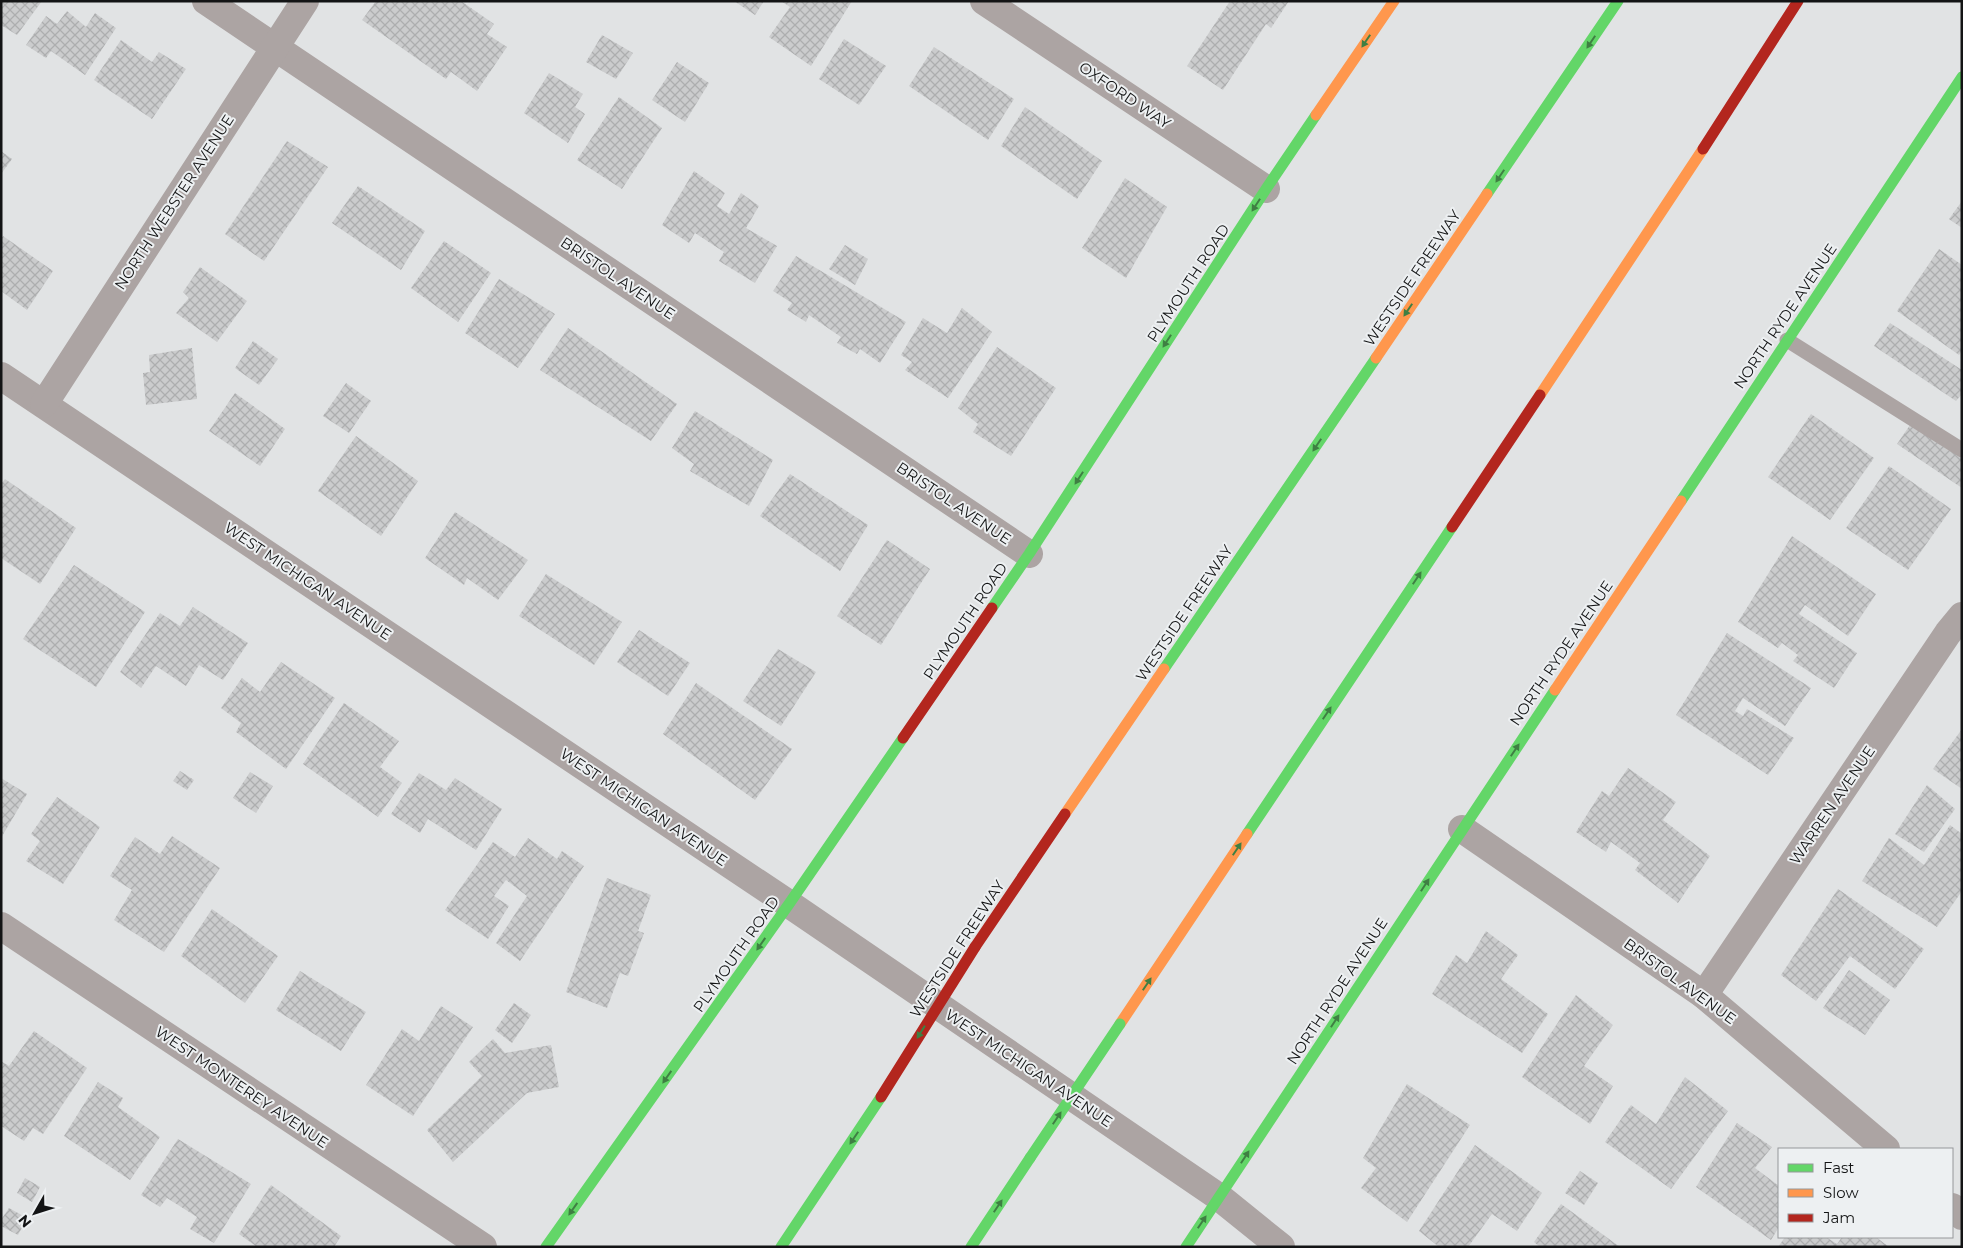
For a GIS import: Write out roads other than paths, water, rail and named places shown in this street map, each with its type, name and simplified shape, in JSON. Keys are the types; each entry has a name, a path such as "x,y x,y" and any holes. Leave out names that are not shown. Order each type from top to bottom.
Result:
{"main road":[{"name":"PLYMOUTH ROAD","path":"546,1247 789,904 1029,554 1266,189 1394,1"},
{"name":"WESTSIDE FREEWAY","path":"781,1247 881,1097 975,946 1618,1"},
{"path":"971,1247 1665,207 1798,1"},
{"name":"NORTH RYDE AVENUE","path":"1186,1247 1961,78"}],"street":[{"name":"BRISTOL AVENUE","path":"206,1 1029,554"},
{"name":"NORTH WEBSTER AVENUE","path":"44,404 305,1"},
{"name":"OXFORD WAY","path":"984,1 1266,189"},
{"name":"WEST MICHIGAN AVENUE","path":"1,376 789,904 1218,1197 1281,1247"},
{"name":"WARREN AVENUE","path":"1704,995 1948,633 1962,616"},
{"name":"BRISTOL AVENUE","path":"1462,830 1704,995 1885,1148"},
{"name":"WEST MONTEREY AVENUE","path":"1,926 483,1247"}],"lane":[{"path":"1787,340 1962,450"}]}
